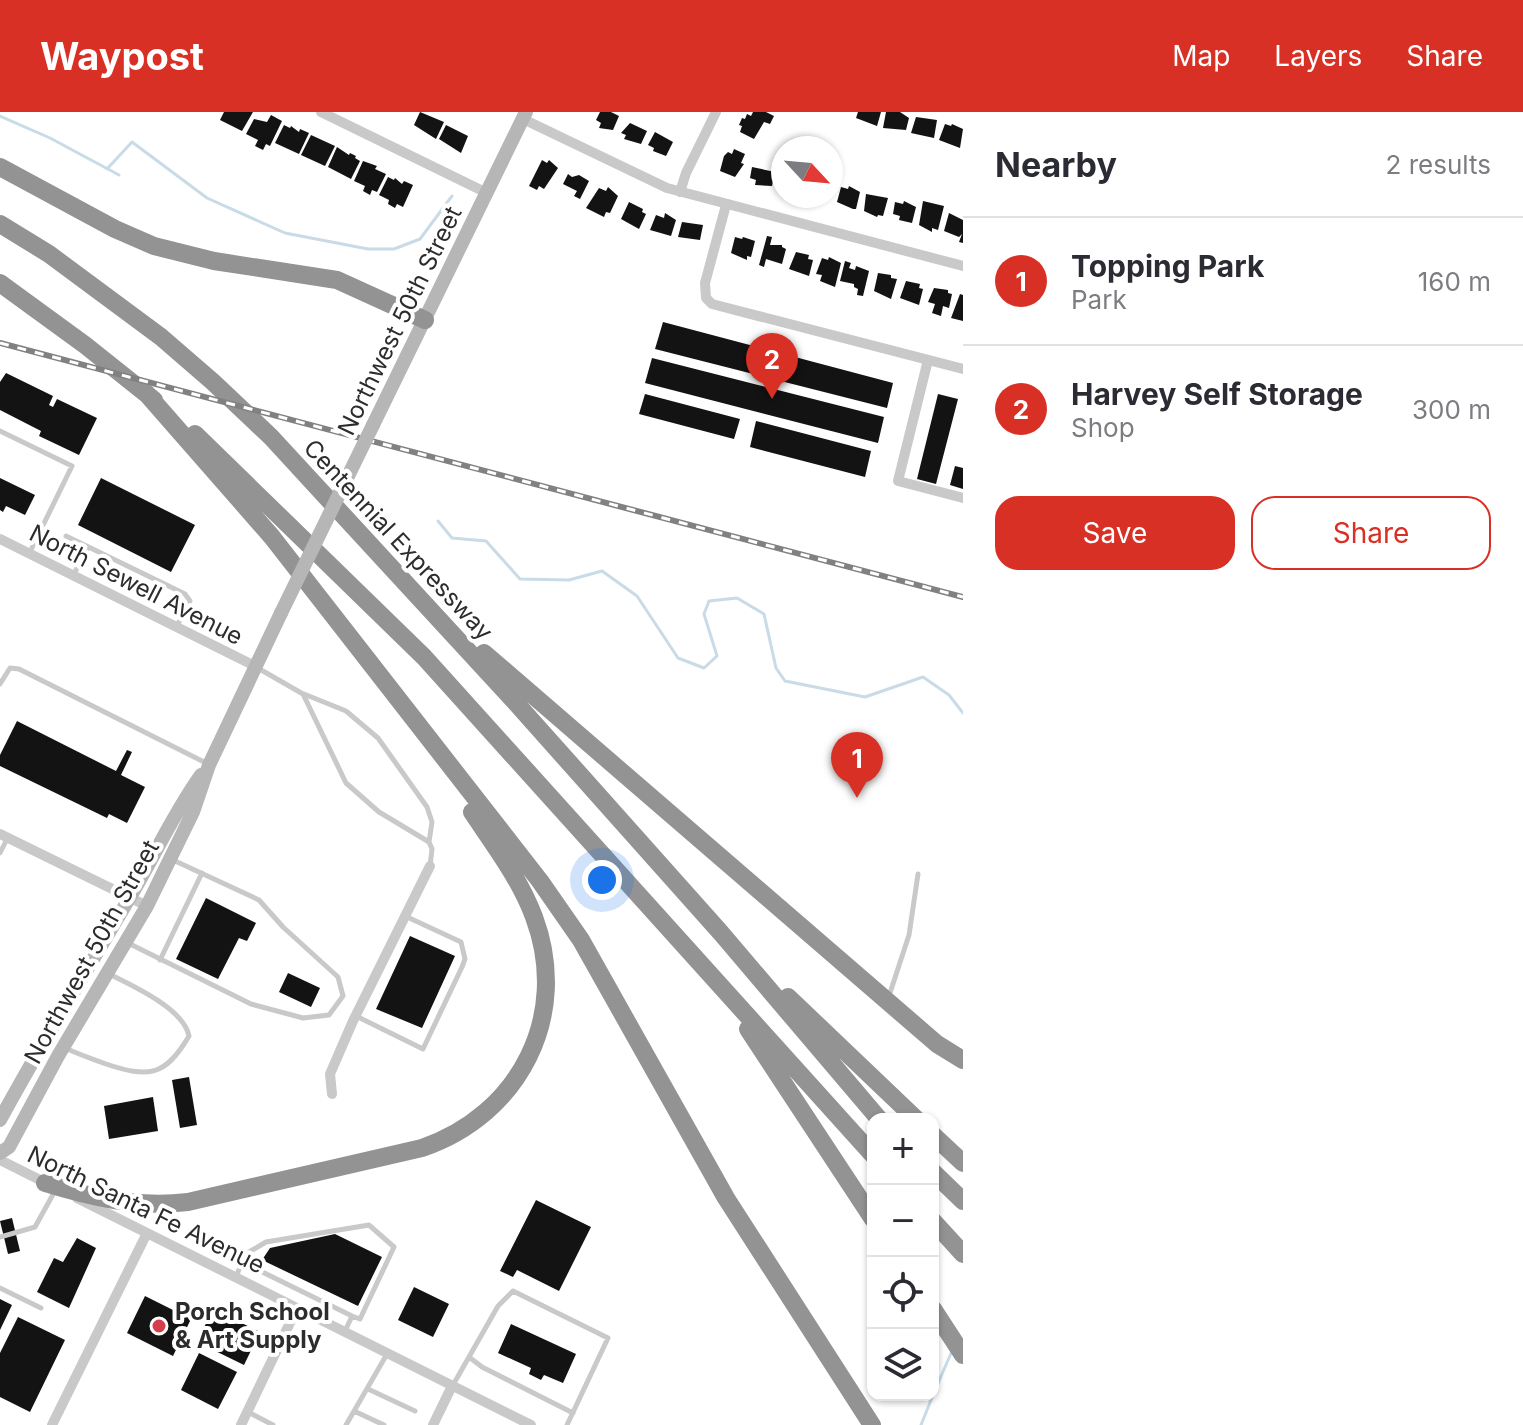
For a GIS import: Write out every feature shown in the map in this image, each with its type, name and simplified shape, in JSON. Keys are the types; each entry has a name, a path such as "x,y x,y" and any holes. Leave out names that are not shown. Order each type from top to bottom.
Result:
{"highway":[{"path":"0,167 115,229 154,246 214,261 337,280 425,320"},
{"name":"Centennial Expressway","path":"0,224 49,254 161,337 271,437 721,933"},
{"path":"0,283 146,393 221,457 424,657 867,1148"},
{"path":"146,393 272,537 540,881 581,940 726,1198 872,1425"},
{"path":"422,600 937,1044 963,1060"},
{"path":"51,1185 101,1199 138,1204 170,1204 225,1195 435,1144 475,1122 513,1083 532,1051 543,1013 546,973 540,934 510,870 391,689"},
{"path":"721,933 874,1113"},
{"path":"721,933 910,1113"},
{"path":"718,983 867,1210"},
{"path":"939,1141 963,1163"},
{"path":"939,1178 963,1201"},
{"path":"939,1227 963,1254"},
{"path":"939,1318 963,1355"}],"main road":[{"name":"Northwest 50th Street","path":"0,1153 9,1147 64,1047 127,943 171,859 193,812 209,765 255,666 524,115"},
{"name":"Northwest 50th Street","path":"0,1120 45,1038 130,897 179,806 209,765"}],"street":[{"path":"321,112 487,193"},
{"path":"680,192 716,112"},
{"path":"524,115 653,182 680,192 963,266"},
{"path":"726,205 705,283 706,298 720,307 963,369"},
{"path":"928,360 898,481 963,498"},
{"name":"North Sewell Avenue","path":"0,539 255,666"},
{"path":"4,836 147,906"},
{"path":"332,1094 330,1074 355,1016 430,866"},
{"name":"North Santa Fe Avenue","path":"0,1160 524,1423"},
{"path":"52,1425 147,1233"},
{"path":"241,1425 297,1308"},
{"path":"433,1425 452,1386"}],"lane":[{"path":"0,431 72,466 29,553"},
{"path":"66,536 185,594 190,601 177,627"},
{"path":"74,576 88,547"},
{"path":"255,666 303,694 346,711 378,738 427,807 432,822 430,866"},
{"path":"0,684 10,668 19,669 209,765"},
{"path":"303,694 346,783 379,812 429,842"},
{"path":"0,853 4,836"},
{"path":"127,943 251,1004 303,1018 329,1015 343,996 338,977 283,927 259,900 171,859"},
{"path":"160,960 202,873"},
{"path":"888,1001 909,935 918,874"},
{"path":"355,1016 423,1049 465,959 461,942 405,916"},
{"path":"64,1047 123,1070 144,1074 161,1068 178,1054 189,1036 187,1025 171,1010 109,974"},
{"path":"0,1237 35,1227 51,1185"},
{"path":"235,1277 242,1262 249,1252 266,1242 369,1225 394,1247 360,1319 242,1262"},
{"path":"0,1288 41,1308"},
{"path":"452,1386 498,1306 513,1291 608,1338 567,1425"},
{"path":"344,1332 352,1316"},
{"path":"346,1425 387,1353"},
{"path":"469,1357 482,1367 573,1413"},
{"path":"368,1389 415,1411"},
{"path":"247,1411 273,1425"},
{"path":"354,1411 384,1425"}],"building":[{"path":"224,112 253,112 242,131 220,120"},
{"path":"420,112 444,122 436,139 414,125"},
{"path":"600,112 619,116 613,130 599,128 601,123 596,120"},
{"path":"753,112 766,112 774,116 770,124 764,122 754,139 740,132 742,126 739,125 742,118 745,119 747,114 751,116"},
{"path":"858,112 881,112 877,126 856,118"},
{"path":"886,112 900,112 909,118 906,130 883,128"},
{"path":"271,115 282,121 270,146 266,144 263,150 255,146 258,140 246,134 254,119 267,122"},
{"path":"916,117 937,120 934,138 911,133"},
{"path":"630,123 647,131 641,144 624,139 626,135 621,133"},
{"path":"945,124 963,129 960,148 939,140"},
{"path":"284,125 309,133 299,154 275,143"},
{"path":"446,125 468,136 461,153 439,139"},
{"path":"655,132 673,142 666,156 653,151 654,148 648,145"},
{"path":"311,135 335,146 325,166 301,155"},
{"path":"337,147 360,161 351,179 328,167"},
{"path":"734,149 745,154 741,163 744,164 735,177 720,171 724,156 728,152 732,154"},
{"path":"542,160 547,163 549,160 558,168 544,189 539,186 537,190 529,186"},
{"path":"363,161 377,166 375,169 386,174 377,192 372,190 370,195 363,191 365,186 354,181"},
{"path":"752,167 771,171 771,186 755,185 756,180 750,178"},
{"path":"568,174 572,177 579,175 589,181 580,199 574,196 577,191 563,184"},
{"path":"388,177 402,184 404,181 413,185 403,207 397,204 395,208 388,204 389,200 379,195"},
{"path":"849,186 860,192 856,209 843,205 843,188 848,189"},
{"path":"608,187 618,196 610,213 606,212 604,217 586,208 599,188 606,191"},
{"path":"866,194 888,198 883,216 877,217 864,211"},
{"path":"904,201 916,207 912,223 899,220 900,216 893,214 895,202 903,204"},
{"path":"923,201 944,206 938,230 932,228 932,232 919,225"},
{"path":"629,202 646,214 639,229 621,219"},
{"path":"665,213 676,220 671,236 650,230 656,215 664,218"},
{"path":"949,213 963,220 963,243 959,242 962,234 959,237 944,231"},
{"path":"682,222 703,225 700,240 678,237"},
{"path":"767,236 772,237 770,245 782,245 786,249 782,264 766,259 764,267 759,265"},
{"path":"735,237 755,241 751,257 747,256 747,260 731,253"},
{"path":"796,252 809,255 808,259 813,260 809,276 789,269"},
{"path":"829,257 841,263 835,287 820,281 822,275 816,274 822,258 828,260"},
{"path":"845,261 851,263 849,268 855,270 856,266 869,271 863,296 857,295 858,289 854,284 840,281"},
{"path":"878,273 897,279 891,299 874,291"},
{"path":"906,281 920,284 919,288 923,289 919,305 900,298"},
{"path":"934,288 948,290 952,294 949,308 943,306 941,316 932,313 935,304 928,302"},
{"path":"960,294 963,295 963,321 951,318"},
{"path":"663,322 893,383 887,408 655,349"},
{"path":"652,358 884,417 878,443 645,383"},
{"path":"6,373 53,396 49,405 53,407 57,399 97,418 79,455 39,436 41,431 0,410 0,382"},
{"path":"645,394 740,419 734,439 639,414"},
{"path":"938,394 958,399 936,484 917,479"},
{"path":"756,421 871,451 865,477 750,447"},
{"path":"955,466 963,468 963,489 950,485"},
{"path":"0,478 35,495 25,515 6,506 3,512 0,510"},
{"path":"101,478 195,525 171,572 78,525"},
{"path":"17,721 116,771 127,750 132,752 121,775 145,787 127,823 109,814 107,818 0,766 0,755"},
{"path":"206,898 256,923 247,941 239,938 218,979 176,959"},
{"path":"410,936 455,956 422,1028 376,1009"},
{"path":"288,973 320,988 311,1007 279,992"},
{"path":"189,1077 197,1125 180,1128 172,1080"},
{"path":"153,1097 158,1131 109,1139 104,1106"},
{"path":"536,1200 591,1227 559,1291 517,1270 513,1277 500,1271"},
{"path":"12,1218 20,1251 8,1254 0,1221"},
{"path":"335,1234 382,1257 358,1306 262,1260 270,1248"},
{"path":"77,1238 96,1248 69,1308 37,1292 54,1258 63,1262"},
{"path":"414,1287 449,1304 433,1337 398,1320"},
{"name":"Porch School & Art Supply","path":"145,1296 191,1319 173,1356 127,1333"},
{"path":"0,1299 12,1305 0,1330"},
{"path":"213,1309 260,1332 244,1365 197,1342"},
{"path":"18,1317 65,1340 30,1412 0,1397 0,1353"},
{"path":"511,1324 576,1354 563,1383 544,1375 541,1380 529,1374 531,1368 498,1353"},
{"path":"199,1353 237,1372 218,1409 181,1390"}],"waterway":[{"path":"0,116 50,138 119,175"},
{"path":"107,169 132,142 207,198 285,233 368,249 394,249 420,239 452,196"},
{"path":"438,521 452,538 486,541 520,579 569,580 602,571 637,596 678,658 704,668 717,656 704,614 709,601 737,598 764,614 776,668 785,681 865,697 923,677 949,695 963,713"},
{"path":"939,1381 952,1351"},
{"path":"921,1425 931,1401"}],"railway":[{"path":"0,343 963,597"}],"place":[{"name":"Harvey Self Storage","path":"772,399"},
{"name":"Topping Park","path":"857,798"},
{"name":"Porch School & Art Supply","path":"159,1326"}]}
